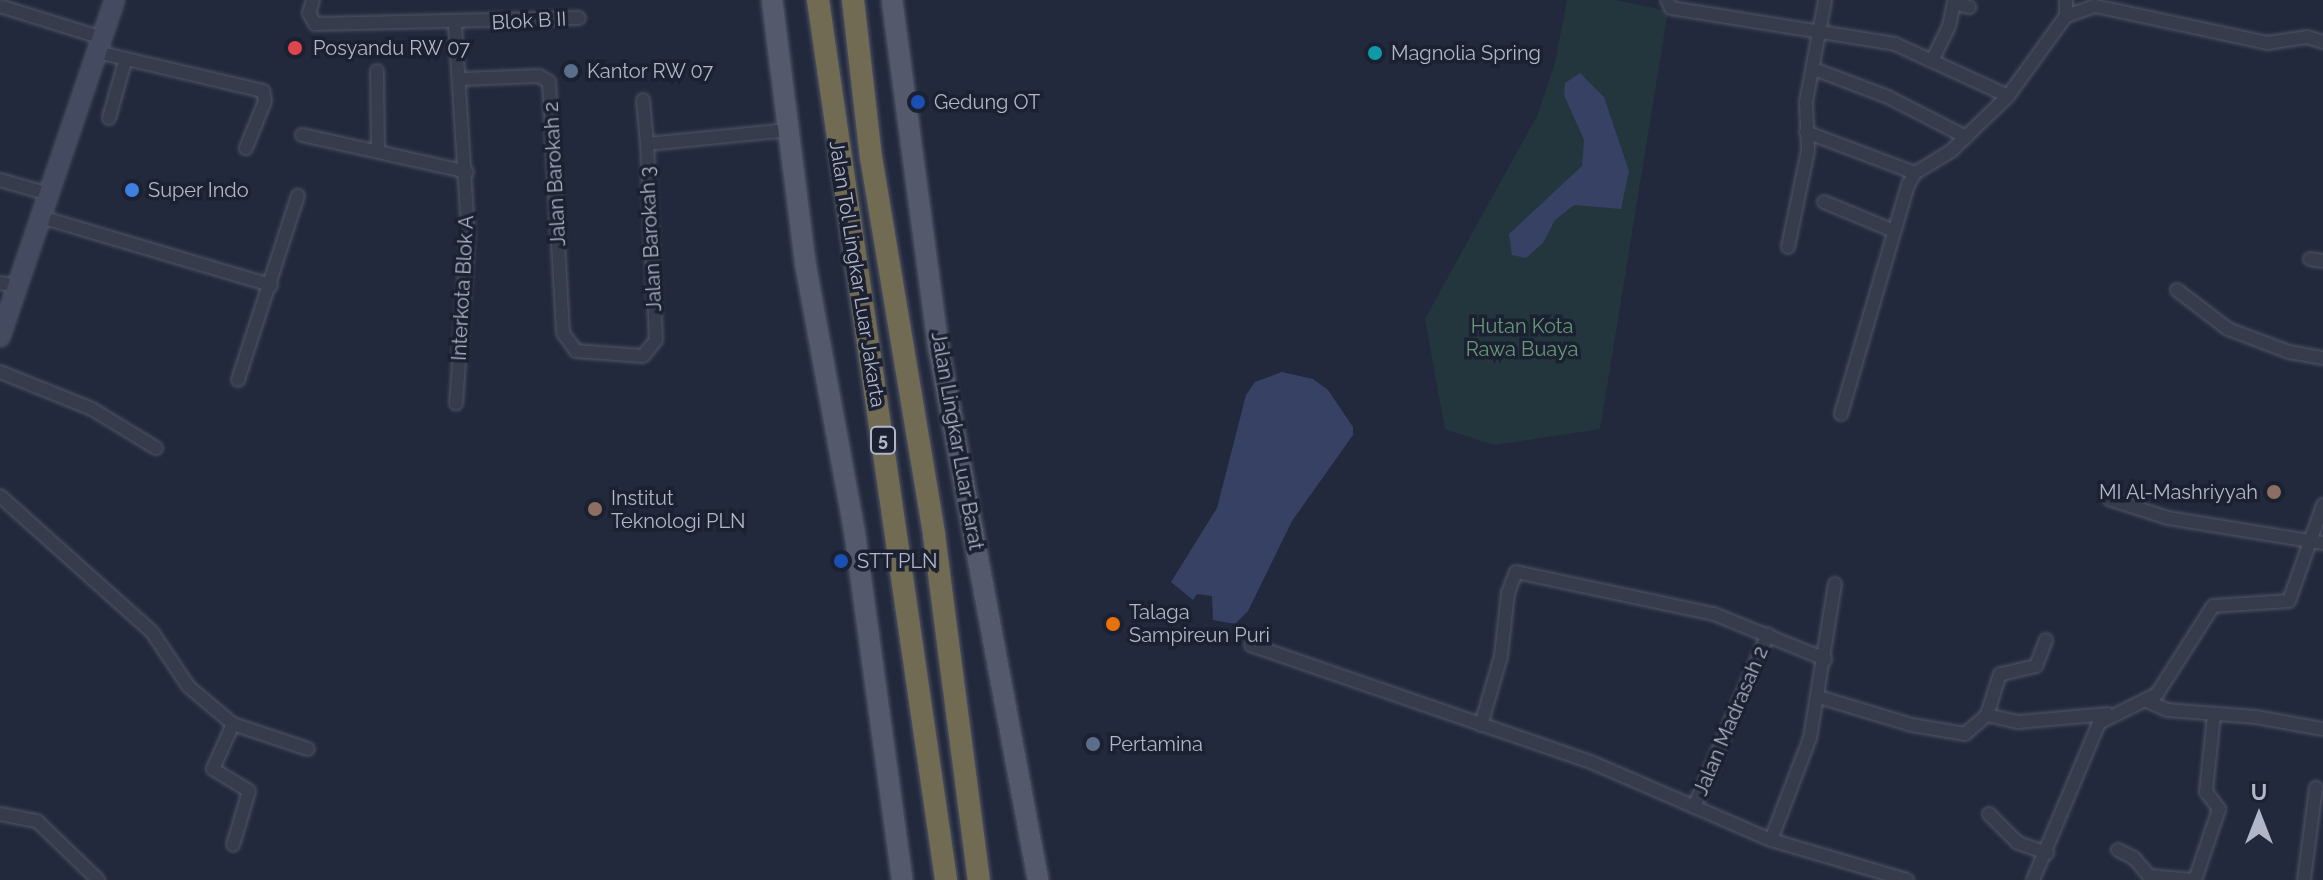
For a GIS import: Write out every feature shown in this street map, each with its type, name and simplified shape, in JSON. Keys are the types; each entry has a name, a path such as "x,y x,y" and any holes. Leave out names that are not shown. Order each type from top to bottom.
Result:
{"highway":[{"name":"Jalan Tol Lingkar Luar Jakarta","path":"818,0 946,880"},
{"name":"Jalan Tol Lingkar Luar Jakarta","path":"853,0 871,157 934,535 979,880"}],"main road":[{"path":"0,337 9,285 41,217 115,0"},
{"path":"772,0 805,262 882,710 902,880"},
{"name":"Jalan Lingkar Luar Barat","path":"892,0 939,350 1038,880"}],"street":[{"name":"Blok B II","path":"313,0 309,13 315,24 455,24 579,18"},
{"path":"1667,0 1671,8 1895,44 2008,96"},
{"path":"1788,247 1808,150 1806,132 1825,0"},
{"path":"2066,0 2066,16"},
{"path":"1932,61 1954,3 1969,7"},
{"path":"0,6 100,45 125,62 252,84 263,91 265,101 246,148"},
{"path":"1841,414 1894,231 1915,173 1966,137 2008,96 2066,16 2095,6 2150,21 2274,44 2307,37 2323,42"},
{"name":"Interkota Blok A","path":"455,24 462,79 468,233 456,404"},
{"path":"109,118 125,62"},
{"path":"1814,69 1888,97 1966,137"},
{"path":"377,71 378,152"},
{"name":"Jalan Barokah 2","path":"462,79 539,76 549,82 563,333 576,351"},
{"path":"643,100 647,144"},
{"name":"Jalan Barokah 3","path":"576,351 643,356 656,340 647,144 789,130"},
{"path":"1806,132 1915,173"},
{"path":"302,135 467,172"},
{"path":"0,180 49,194"},
{"path":"238,380 298,195"},
{"path":"1824,202 1894,231"},
{"path":"41,217 271,285"},
{"path":"2177,290 2228,329 2289,352 2323,358"},
{"path":"0,372 92,409 156,448"},
{"path":"0,496 152,632 189,687 233,724 308,749"},
{"path":"2109,499 2168,518 2317,542"},
{"path":"1987,715 2018,722 2108,714 2142,703 2164,685 2213,606 2289,601 2317,542 2323,505"},
{"path":"1481,725 1501,656 1508,593 1516,572 1714,614 1825,659"},
{"path":"1771,840 1793,793 1819,697 1835,584"},
{"name":"Jalan Madrasah 2","path":"1694,807 1768,634"},
{"path":"1819,697 1912,725 1965,734 1987,715 2000,674 2036,666 2046,640"},
{"path":"1251,645 1607,768 1771,840 1907,880"},
{"path":"2142,703 2167,710 2323,729"},
{"path":"2035,879 2095,732 2108,714"},
{"path":"2118,850 2134,858 2149,876 2194,880 2219,809 2206,792 2214,714"},
{"path":"233,724 213,769 249,791 233,845"},
{"path":"2304,880 2316,788"},
{"path":"0,814 37,821 98,880"},
{"path":"1989,814 2018,843 2047,853"}],"green space":[{"name":"Hutan Kota Rawa Buaya","path":"1567,0 1615,0 1668,11 1600,429 1494,445 1445,429 1425,319 1538,114 1555,63"}],"water":[{"path":"1580,73 1604,97 1629,171 1621,209 1574,205 1555,220 1543,243 1526,258 1512,255 1509,234 1582,166 1584,140 1564,95 1565,83"},
{"path":"1282,372 1313,379 1328,390 1353,427 1353,435 1292,521 1248,611 1235,624 1213,620 1212,596 1197,594 1193,600 1171,582 1217,508 1246,395 1255,382"}],"place":[{"name":"Posyandu RW 07","path":"295,48"},
{"name":"Magnolia Spring","path":"1375,53"},
{"name":"Kantor RW 07","path":"571,71"},
{"name":"Gedung OT","path":"918,102"},
{"name":"Super Indo","path":"132,190"},
{"name":"MI Al-Mashriyyah","path":"2274,492"},
{"name":"Institut Teknologi PLN","path":"595,509"},
{"name":"STT PLN","path":"841,561"},
{"name":"Talaga Sampireun Puri","path":"1113,624"},
{"name":"Pertamina","path":"1093,744"}]}
